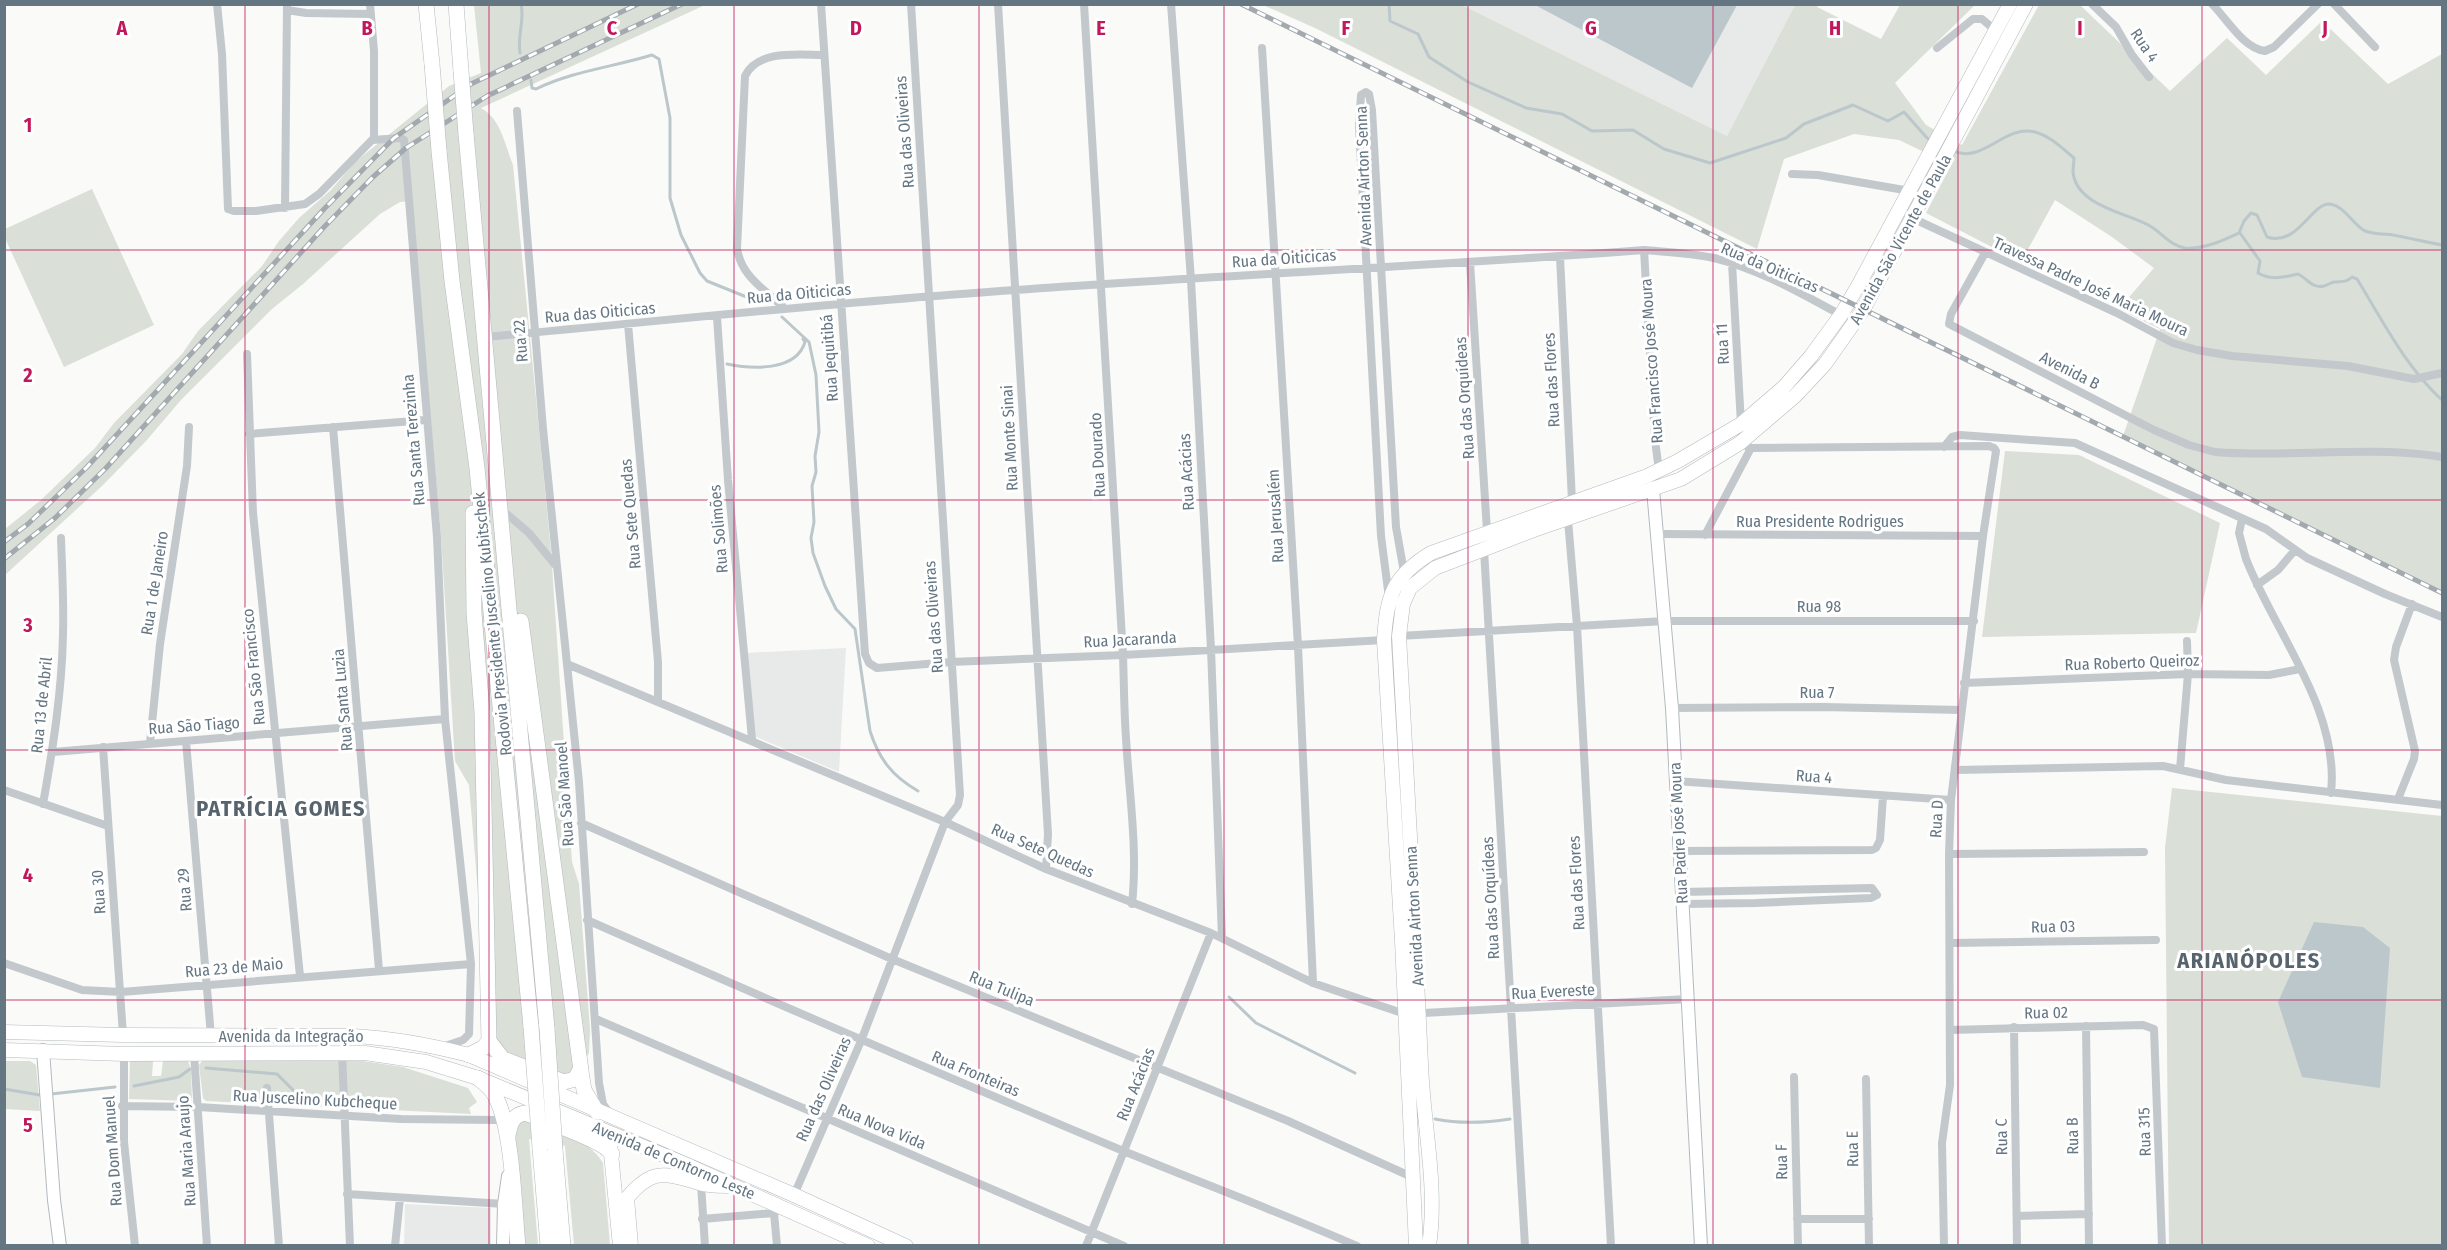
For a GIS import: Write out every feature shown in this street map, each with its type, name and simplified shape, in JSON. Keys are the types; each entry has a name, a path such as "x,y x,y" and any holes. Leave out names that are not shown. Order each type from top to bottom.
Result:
{"highway":[{"name":"Rodovia Presidente Juscelino Kubitschek","path":"426,4 452,282 477,468 531,1027 547,1149 563,1245"},
{"name":"Rodovia Presidente Juscelino Kubitschek","path":"456,4 547,1029 548,1245"},
{"path":"477,468 473,511 473,558 482,712 489,1041 503,1059 564,1082 573,1081 581,1068"},
{"path":"506,554 521,622 584,1090 597,1112"},
{"path":"469,1055 483,1048 489,1041"},
{"path":"478,1078 494,1094 506,1131 518,1245"},
{"path":"506,1131 515,1116 525,1113 594,1140 605,1146 612,1154"}],"main road":[{"name":"Avenida São Vicente de Paula","path":"1410,588 1435,568 1484,550 1572,501 1659,471 1741,424 1784,387 1841,315 2010,4"},
{"name":"Avenida São Vicente de Paula","path":"1404,572 1431,553 1487,531 1568,519 1681,479 1745,445 1825,364 1863,310 2026,4"},
{"path":"1983,54 1996,61"},
{"name":"Avenida Airton Senna","path":"1404,572 1389,598 1384,640 1410,966 1420,1012 1421,1066 1431,1217 1429,1245"},
{"name":"Avenida Airton Senna","path":"1408,941 1409,799 1399,636 1403,604 1410,588"},
{"name":"Avenida Airton Senna","path":"1410,966 1405,1014 1416,1245"},
{"name":"Avenida da Integração","path":"4,1032 375,1037 469,1055 568,1098"},
{"name":"Avenida da Integração","path":"4,1050 124,1054 342,1053 409,1058 478,1078"},
{"name":"Avenida de Contorno Leste","path":"478,1078 609,1132 688,1172 738,1187 779,1210 851,1241 868,1245"},
{"name":"Avenida de Contorno Leste","path":"568,1098 906,1245"},
{"path":"597,1112 609,1132 631,1245"},
{"path":"620,1245 621,1199 654,1175 688,1172 701,1184 738,1187"}],"street":[{"path":"217,4 222,54 227,206 234,212 305,204 320,195 374,139 374,51 370,4"},
{"name":"Rua Jequitibá","path":"821,4 865,654 869,663 878,668"},
{"name":"Rua das Oliveiras","path":"794,1195 861,1041 945,822 958,805 960,795 911,4"},
{"name":"Rua Monte Sinai","path":"998,4 1048,834 1046,869"},
{"name":"Rua Dourado","path":"1084,4 1124,655 1126,739 1132,818 1134,885 1132,904"},
{"name":"Rua Acácias","path":"1171,4 1191,280 1211,649 1222,938"},
{"name":"Rua 4","path":"2092,4 2116,27 2132,55 2149,77"},
{"path":"2212,4 2246,43 2259,51 2269,51 2318,4"},
{"path":"2334,4 2374,47"},
{"path":"285,208 287,7 306,13 371,14"},
{"path":"1937,48 1973,19 1982,19 1995,31"},
{"name":"Rua Jerusalém","path":"1262,48 1298,646 1313,983"},
{"path":"783,307 747,275 740,264 737,249 745,76 749,68 770,58 786,55 824,55"},
{"name":"Avenida Airton Senna","path":"1389,598 1381,536 1359,126 1359,101 1361,95 1366,92 1369,94 1372,110 1388,413 1396,527 1404,572"},
{"name":"Rua 22","path":"517,111 534,333 558,567"},
{"name":"Rua Santa Terezinha","path":"374,139 401,138 406,148 436,537 445,719 471,964"},
{"path":"1792,174 1818,175 1910,191"},
{"name":"Travessa Padre José Maria Moura","path":"1912,218 2116,313 2173,343 2197,350 2277,361 2348,366 2414,379 2442,373"},
{"name":"Rua da Oiticicas","path":"717,316 783,307 929,296 1644,250 1699,256 1732,263 1784,285 1841,315"},
{"name":"Rua Francisco José Moura","path":"1644,250 1659,471"},
{"name":"Avenida B","path":"1985,253 1948,320 1952,328 2154,430 2188,445 2228,453 2387,453 2442,457"},
{"name":"Rua das Flores","path":"1560,257 1572,501"},
{"name":"Rua das Orquídeas","path":"1470,262 1487,531"},
{"name":"Rua 11","path":"1732,263 1741,424"},
{"name":"Rua das Oiticicas","path":"485,337 717,316"},
{"name":"Rua Solimões","path":"717,316 728,480 752,739"},
{"name":"Rua Sete Quedas","path":"628,324 658,662 658,701"},
{"name":"Rua São Francisco","path":"247,354 253,513 300,976"},
{"path":"1376,412 1388,413"},
{"path":"249,434 426,420"},
{"name":"Rua 1 de Janeiro","path":"150,743 160,644 187,466 189,427"},
{"name":"Rua Santa Luzia","path":"333,427 379,970"},
{"path":"1705,536 1745,445 1944,447 1952,437 1960,435 2075,443 2266,529 2307,558 2442,617"},
{"name":"Rua D","path":"1944,447 1989,446 1994,448 1996,458 1983,536 1974,621 1964,683 1952,800 1949,854 1950,1085 1942,1143 1944,1245"},
{"name":"Rua Padre José Moura","path":"1653,489 1672,708 1701,1245"},
{"path":"501,509 529,533 558,567"},
{"name":"Rua das Flores","path":"1568,519 1577,626 1611,1245"},
{"path":"2242,519 2239,533 2241,545 2257,585 2300,669 2328,736 2333,773 2331,793"},
{"name":"Rua Presidente Rodrigues","path":"1658,534 1983,536"},
{"name":"Rua 13 de Abril","path":"43,804 52,752 63,634 61,538"},
{"name":"Rua das Orquídeas","path":"1484,550 1525,1245"},
{"path":"2257,585 2278,570 2295,550"},
{"name":"Rua São Manoel","path":"558,567 581,823 600,1094 608,1112 618,1121"},
{"path":"2398,799 2415,751 2395,669 2395,652 2412,604"},
{"path":"1399,636 1665,621"},
{"name":"Rua 98","path":"1665,621 1974,621"},
{"name":"Rua Jacaranda","path":"878,668 951,662 1384,640"},
{"path":"2180,769 2188,674 2187,641"},
{"name":"Rua Sete Quedas","path":"567,664 752,739 945,822 1046,869 1211,933 1313,983 1405,1014 1420,1012"},
{"name":"Rua Roberto Queiroz","path":"1964,683 2188,674 2269,675 2300,669"},
{"name":"Rua 7","path":"1672,708 1823,707 1962,710"},
{"name":"Rua São Tiago","path":"52,752 445,719"},
{"name":"Rua 29","path":"186,741 211,1036"},
{"name":"Rua 30","path":"103,747 123,1035"},
{"path":"1955,770 2163,766 2226,780 2442,805"},
{"name":"Rua 4","path":"1675,781 1952,800"},
{"path":"4,790 108,826"},
{"path":"1679,850 1868,850 1876,848 1879,844 1883,796"},
{"name":"Rua Tulipa","path":"581,823 892,959 1288,1121 1412,1177"},
{"path":"1949,854 2144,852"},
{"path":"1872,888 1877,895 1871,898 1756,903 1682,898 1757,891 1872,888"},
{"path":"1825,889 1825,901"},
{"path":"1756,903 1757,891"},
{"name":"Rua Fronteiras","path":"587,920 861,1041 1357,1245"},
{"name":"Rua Acácias","path":"1086,1245 1211,933"},
{"name":"Rua 03","path":"1951,943 2156,940"},
{"name":"Rua 23 de Maio","path":"4,963 82,990 121,992 471,964"},
{"path":"441,1048 463,1040 469,1034 471,964"},
{"name":"Rua Evereste","path":"1420,1012 1688,999"},
{"name":"Rua Nova Vida","path":"596,1019 1124,1245"},
{"name":"Rua B","path":"2086,1026 2089,1245"},
{"name":"Rua 02","path":"1950,1030 2143,1026"},
{"name":"Rua 315","path":"2143,1026 2151,1028 2155,1033 2162,1245"},
{"name":"Rua C","path":"2014,1028 2017,1245"},
{"path":"43,1050 50,1156 60,1245"},
{"path":"342,1053 350,1245"},
{"name":"Rua Dom Manuel","path":"124,1054 123,1106 135,1245"},
{"name":"Rua Maria Araujo","path":"194,1054 207,1245"},
{"name":"Rua F","path":"1794,1077 1798,1245"},
{"name":"Rua E","path":"1866,1079 1869,1245"},
{"path":"267,1088 279,1245"},
{"name":"Rua Juscelino Kubcheque","path":"123,1106 198,1107 345,1117 497,1120 506,1131"},
{"path":"503,1245 504,1204 510,1166"},
{"path":"701,1184 705,1245"},
{"path":"347,1194 504,1204"},
{"path":"395,1245 400,1198"},
{"path":"702,1219 779,1210 777,1245"},
{"path":"2017,1216 2088,1214"},
{"path":"1797,1219 1869,1219"}],"shaded area":[{"path":"1737,4 1692,88 1535,5"},
{"path":"474,5 705,5 481,108 498,126 513,165 551,551 572,862 579,884 590,1029 589,1053 575,1079 500,1050 488,1011 469,785 455,761 441,537 412,201 400,202 380,214 272,309 181,400 146,441 103,485 5,575 5,529 41,500 95,448 114,423 182,354 198,331 262,266 299,218 331,190 355,162 449,86 481,73"},
{"path":"1263,5 1462,5 1727,136 1795,5 1818,5 1817,7 1881,39 1900,5 1975,5 1895,83 1926,125 1962,145 2039,5 2080,5 2170,91 2227,38 2266,75 2322,21 2388,84 2442,54 2442,593 2123,436 2160,329 2119,309 2154,268 2055,200 2021,262 1926,213 1951,165 1899,140 1854,134 1784,159 1757,249 1315,28"},
{"path":"1462,5 1795,5 1727,136"},
{"path":"92,189 154,325 64,367 5,238 5,229"},
{"path":"2005,451 2079,455 2220,523 2196,633 1982,637"},
{"path":"846,648 839,772 754,736 746,653"},
{"path":"2172,788 2442,816 2442,1245 2169,1246 2165,848"},
{"path":"2314,922 2363,927 2390,948 2380,1088 2302,1077 2278,1002"},
{"path":"188,1060 191,1071 192,1101 129,1099 130,1061 153,1061 152,1076 161,1076 163,1061"},
{"path":"203,1060 363,1061 403,1067 468,1088 477,1102 469,1108 471,1114 206,1101 203,1098 199,1065"},
{"path":"5,1061 30,1061 36,1065 40,1111 5,1109"},
{"path":"525,1119 579,1140 603,1163 610,1245 574,1245 565,1146 529,1139 538,1245 523,1245 515,1130 520,1121"},
{"path":"405,1204 491,1208 491,1245 404,1245"}],"waterway":[{"path":"520,53 521,4"},
{"path":"1389,4 1390,21 1418,34 1429,57 1468,82 1526,108 1562,114 1592,131 1633,130 1664,149 1710,163 1786,138 1804,124 1853,105 1888,121 1904,112 1932,141"},
{"path":"531,80 532,88 536,89 579,73 652,55 659,59 670,118 670,198 681,235 700,273 707,281 759,302"},
{"path":"1951,150 1973,153 2003,138 2024,131 2046,136 2074,158 2073,172 2076,184 2083,193 2104,207 2150,226 2171,242 2185,248 2206,246 2239,233 2244,221 2251,213 2257,215 2267,237 2287,236 2322,206 2329,204 2344,211 2365,231 2442,245"},
{"path":"2240,233 2260,261 2258,273 2268,277 2278,278 2298,274 2313,285 2320,287 2346,281 2352,277 2357,279 2406,358 2442,400"},
{"path":"782,317 809,342 816,375 819,432 815,456 816,472 812,486 813,553 836,609 855,629 870,731 874,741 882,758 894,773 918,791"},
{"path":"727,364 760,367 783,363 800,352 805,342 803,339"},
{"path":"1229,997 1256,1023 1355,1073"},
{"path":"206,1068 277,1074 304,1101"},
{"path":"134,1086 179,1077 190,1069"},
{"path":"51,1094 115,1087"},
{"path":"4,1089 40,1095"},
{"path":"1435,1119 1454,1122 1510,1119"}],"railway":[{"path":"4,542 28,524 87,467 325,208 394,138 471,84 638,4"},
{"path":"4,559 55,518 106,468 325,226 373,177 406,148 487,96 682,4"},
{"path":"1241,4 2442,593"}],"district":[{"name":"PATRÍCIA GOMES","path":"281,808"},
{"name":"ARIANÓPOLES","path":"2249,960"}]}
